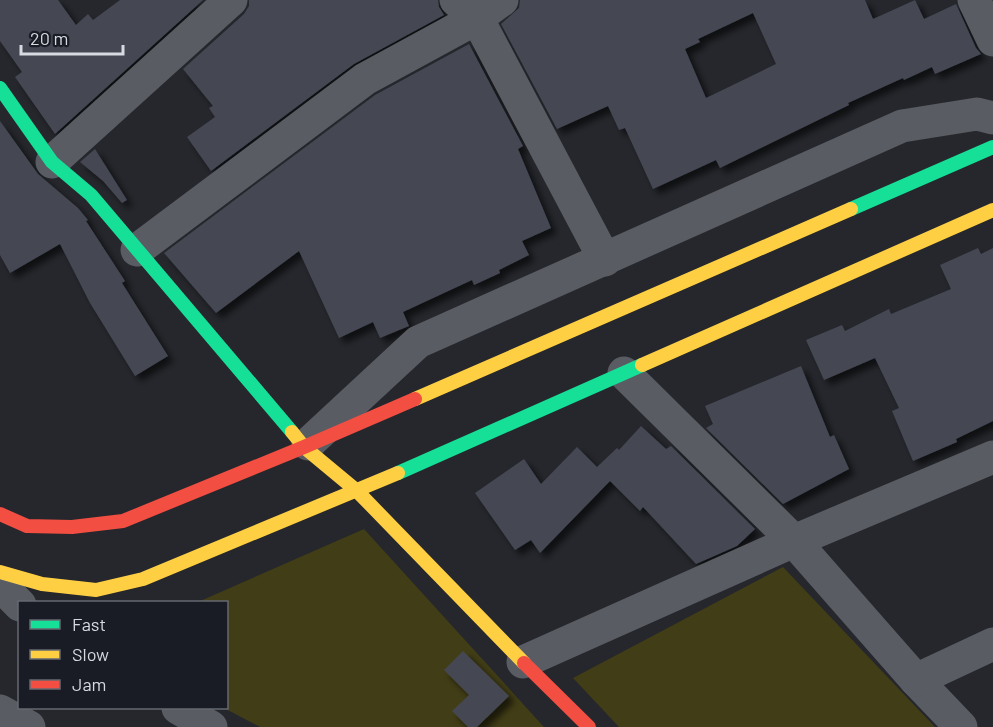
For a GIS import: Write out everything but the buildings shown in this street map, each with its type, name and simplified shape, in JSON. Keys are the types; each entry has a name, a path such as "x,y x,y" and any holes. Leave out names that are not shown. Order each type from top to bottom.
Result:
{"main road":[{"path":"0,88 52,162 92,195 304,447 357,490 523,662 590,727"},
{"path":"0,514 27,526 72,527 123,521 304,447 993,147"},
{"path":"0,572 42,584 96,590 143,579 357,490 993,210"}],"street":[{"path":"52,162 231,0"},
{"path":"974,0 993,40"},
{"path":"137,250 365,78 478,6 605,260"},
{"path":"304,447 418,342 902,126 977,114 993,118"},
{"path":"624,373 794,541 916,680 961,727"},
{"path":"523,662 794,541 993,457"},
{"path":"0,585 18,603"},
{"path":"916,680 993,644"},
{"path":"180,709 212,727"},
{"path":"0,711 29,727"}],"shaded area":[{"path":"364,529 544,727 260,727 226,709 228,709 228,601 200,601"},
{"path":"783,567 935,727 619,727 573,678"}],"traffic: fast":[{"path":"0,88 52,162 91,195 292,432"},
{"path":"851,209 993,147"},
{"path":"398,473 642,365"}],"traffic: slow":[{"path":"415,399 851,209"},
{"path":"642,365 993,210"},
{"path":"292,432 304,447 357,491 524,663"},
{"path":"0,572 42,584 96,590 143,579 398,473"}],"traffic: jam":[{"path":"0,514 27,526 72,527 123,521 415,399"},
{"path":"524,663 589,727"}]}
